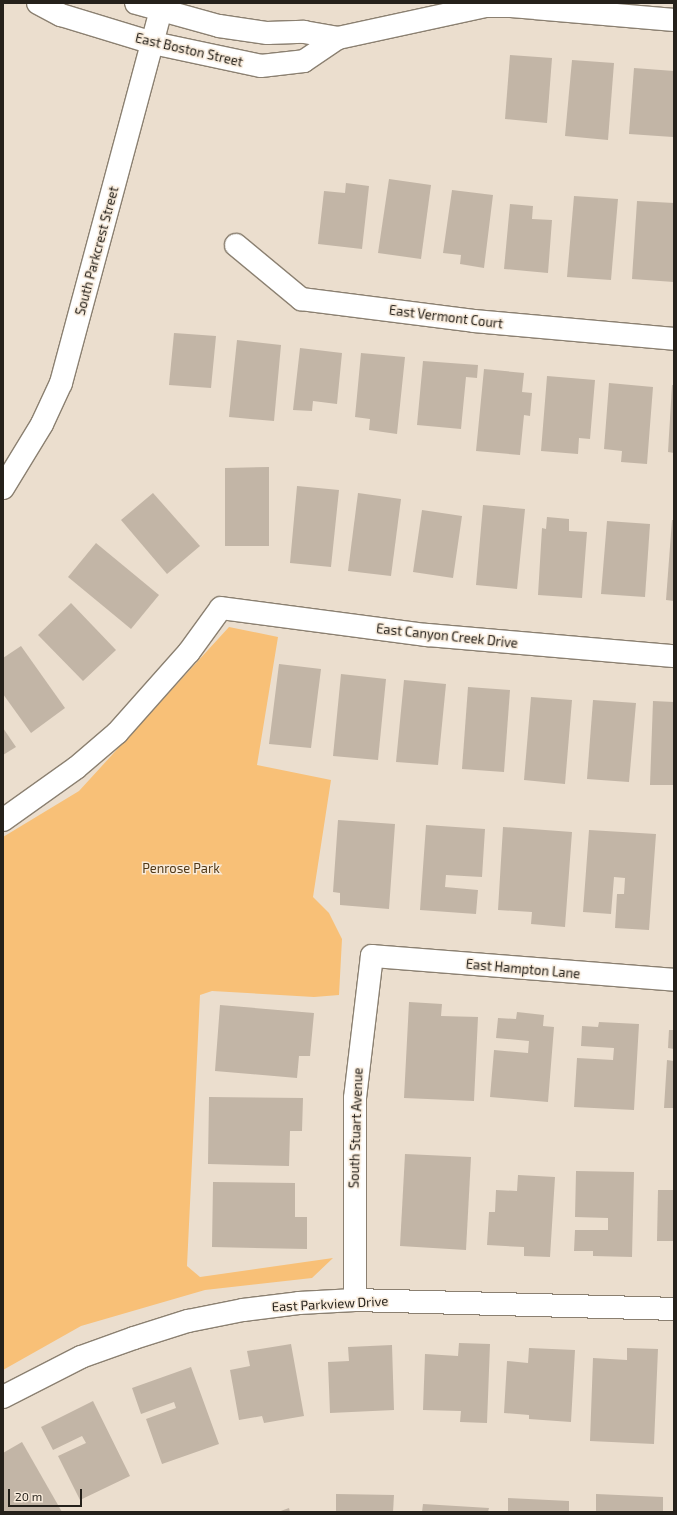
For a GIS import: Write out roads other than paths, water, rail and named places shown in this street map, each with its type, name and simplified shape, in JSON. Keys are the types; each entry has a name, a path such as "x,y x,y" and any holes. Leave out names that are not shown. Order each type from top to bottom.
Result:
{"street":[{"name":"East Boston Street","path":"38,3 61,15 153,44 261,66 304,61 338,38 486,6 511,6 674,20"},
{"name":"East Boston Street","path":"136,3 162,7 219,26 267,32 304,32 338,38"},
{"name":"South Parkcrest Street","path":"3,488 42,424 61,383 162,7"},
{"name":"East Vermont Court","path":"236,245 302,299 474,321 674,339"},
{"name":"East Canyon Creek Drive","path":"3,820 76,768 117,733 160,688 221,608 427,635 674,656"},
{"name":"East Hampton Lane","path":"372,956 674,980"},
{"name":"South Stuart Avenue","path":"355,1300 355,1098 372,956"},
{"name":"East Parkview Drive","path":"3,1396 81,1358 134,1338 188,1321 250,1309 355,1300 674,1309"}],"park label":[{"name":"Penrose Park","path":"181,868"}]}
